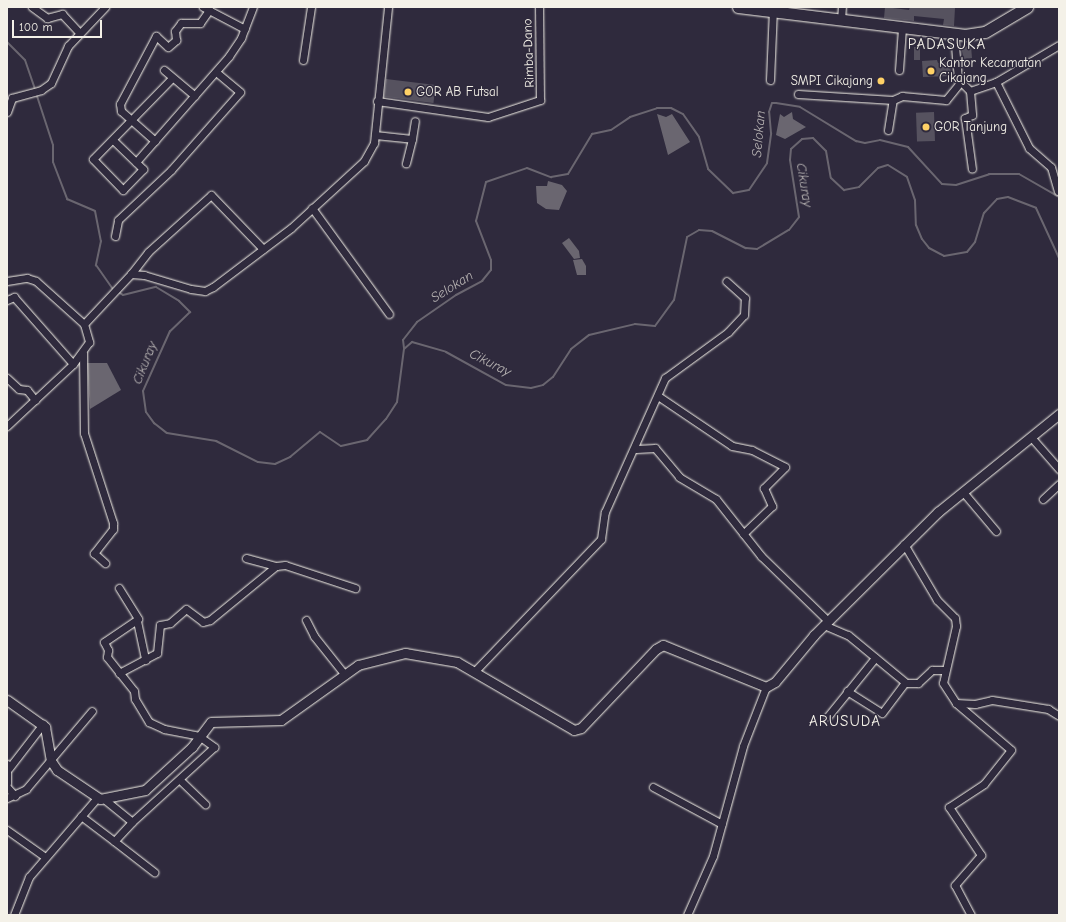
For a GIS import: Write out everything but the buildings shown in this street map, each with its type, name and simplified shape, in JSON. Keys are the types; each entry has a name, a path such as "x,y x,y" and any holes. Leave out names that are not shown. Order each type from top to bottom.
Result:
{"main road":[{"path":"738,7 773,9 841,20 954,35 985,32 1027,7"}],"street":[{"path":"32,7 47,18 62,14 79,32"},
{"path":"7,112 9,97 41,90 51,83 64,53 79,32 105,7"},
{"path":"136,162 216,72 245,29 253,7"},
{"path":"303,60 311,7"},
{"path":"131,274 205,291 263,249 312,208 371,154 375,135 377,101 388,7"},
{"name":"Rimba-Dano","path":"377,101 488,117 540,100 539,7"},
{"path":"841,20 842,7"},
{"path":"155,141 121,111 120,104 156,36 168,47 176,40 175,30 181,23 198,24 206,9 245,29"},
{"path":"770,80 773,9"},
{"path":"899,70 902,28"},
{"path":"954,35 960,83 970,91 972,115 965,118 972,169"},
{"path":"970,91 996,82 1059,46"},
{"path":"164,70 195,96"},
{"path":"115,236 118,220 166,175 240,92 216,72"},
{"path":"113,140 142,167 142,172 125,189 119,189 93,161 172,78"},
{"path":"996,82 1028,148 1051,167 1058,191"},
{"path":"798,94 893,100 902,96 946,100 960,83"},
{"path":"888,130 893,100"},
{"path":"406,163 416,121"},
{"path":"375,135 412,140"},
{"path":"84,324 120,287 148,252 211,195 263,249"},
{"path":"312,208 389,314"},
{"path":"7,281 34,279 84,324 89,342 83,353 73,364 7,426"},
{"path":"474,672 601,539 604,515 636,449 669,373 728,332 744,315 745,298 726,281"},
{"path":"8,296 29,312 73,364"},
{"path":"83,353 84,433 113,523 112,530 94,553 105,563"},
{"path":"7,378 19,389 27,390 35,400"},
{"path":"658,396 732,446 752,450 785,467 764,488 772,506 743,534"},
{"path":"687,915 706,874 722,824 743,746 766,687 775,682 826,623 904,544 963,492 1059,414"},
{"path":"1031,437 1059,469"},
{"path":"636,449 647,446 654,448 679,476 716,499 764,559 826,623 848,635 905,683 917,684 932,670 945,670"},
{"path":"1043,499 1059,484"},
{"path":"963,492 996,531"},
{"path":"904,544 937,600 956,618 956,626 945,670 944,687 956,703 1011,750 984,784 949,807 981,855 955,885 971,915"},
{"path":"246,558 276,566 285,565 355,588"},
{"path":"119,673 145,660 160,648 157,630 160,625 170,623 186,609 203,622 210,620 276,566"},
{"path":"119,588 138,619 137,621 145,660"},
{"path":"306,620 314,636 344,675"},
{"path":"114,841 132,822 214,751 209,740 199,736 164,729 149,722 135,699 134,691 106,656 108,650 104,642 137,621"},
{"path":"14,915 29,877 81,816 101,799 145,790 192,747 199,736 215,720 282,720 362,663 409,653 453,660 574,730 581,728 656,649 664,645 766,687"},
{"path":"828,716 876,658"},
{"path":"848,691 882,713 905,683"},
{"path":"7,700 42,724 49,736 51,760 57,770 101,799 132,822"},
{"path":"956,703 974,704 992,700 1048,709 1059,716"},
{"path":"7,798 15,796 51,760 92,711"},
{"path":"7,783 8,766 42,724"},
{"path":"180,780 205,804"},
{"path":"7,787 15,796"},
{"path":"653,787 722,824"},
{"path":"81,816 154,872"},
{"path":"7,830 45,857"}],"shaded area":[{"path":"792,112 793,119 806,127 785,139 776,135 780,114 784,117"},
{"path":"657,114 666,117 672,114 690,142 668,155"},
{"path":"548,181 562,185 567,191 559,210 546,209 537,203 536,186 547,186"},
{"path":"569,238 579,251 580,258 574,259 562,243"},
{"path":"582,259 586,266 586,275 577,275 573,260"},
{"path":"87,363 107,363 121,390 90,409"}],"waterway":[{"name":"Cikuray","path":"7,42 25,60 35,89"},
{"name":"Cikuray","path":"36,93 53,145 53,162 67,199 95,211 101,241 96,265 113,289"},
{"name":"Selokan","path":"404,348 403,340 417,322 456,295 482,281 491,270 491,260 476,221 486,182 527,168 551,177 568,174 592,134 611,130 630,117 657,108 671,108 683,114 699,137 708,169 733,193 749,190 767,163 771,133 769,112 772,103 776,103 800,107 856,141 865,143 880,140 908,147 942,184 956,185 989,174 1019,174 1059,197"},
{"name":"Cikuray","path":"117,291 123,295 156,287 179,301 190,312 170,331 143,391 146,412 154,423 167,433 216,441 258,462 275,464 290,457 320,432 341,446 367,440 386,419 397,402 404,349 412,342 446,352 506,385 531,388 543,385 553,377 571,349 589,335 635,324 655,326 674,300 687,237 699,230 712,231 746,248 757,249 789,230 799,217 790,160 791,149 802,139 813,138 826,151 831,178 844,190 859,187 878,168 888,165 907,177 915,200 916,225 922,239 929,248 944,256 967,252 975,242 984,213 997,199 1008,197 1036,208 1059,258"}],"place":[{"name":"Kantor Kecamatan Cikajang","path":"931,71"},
{"name":"SMPI Cikajang","path":"881,81"},
{"name":"GOR AB Futsal","path":"408,92"},
{"name":"GOR Tanjung","path":"926,127"}],"district":[{"name":"PADASUKA","path":"947,45"},
{"name":"ARUSUDA","path":"845,722"}]}
